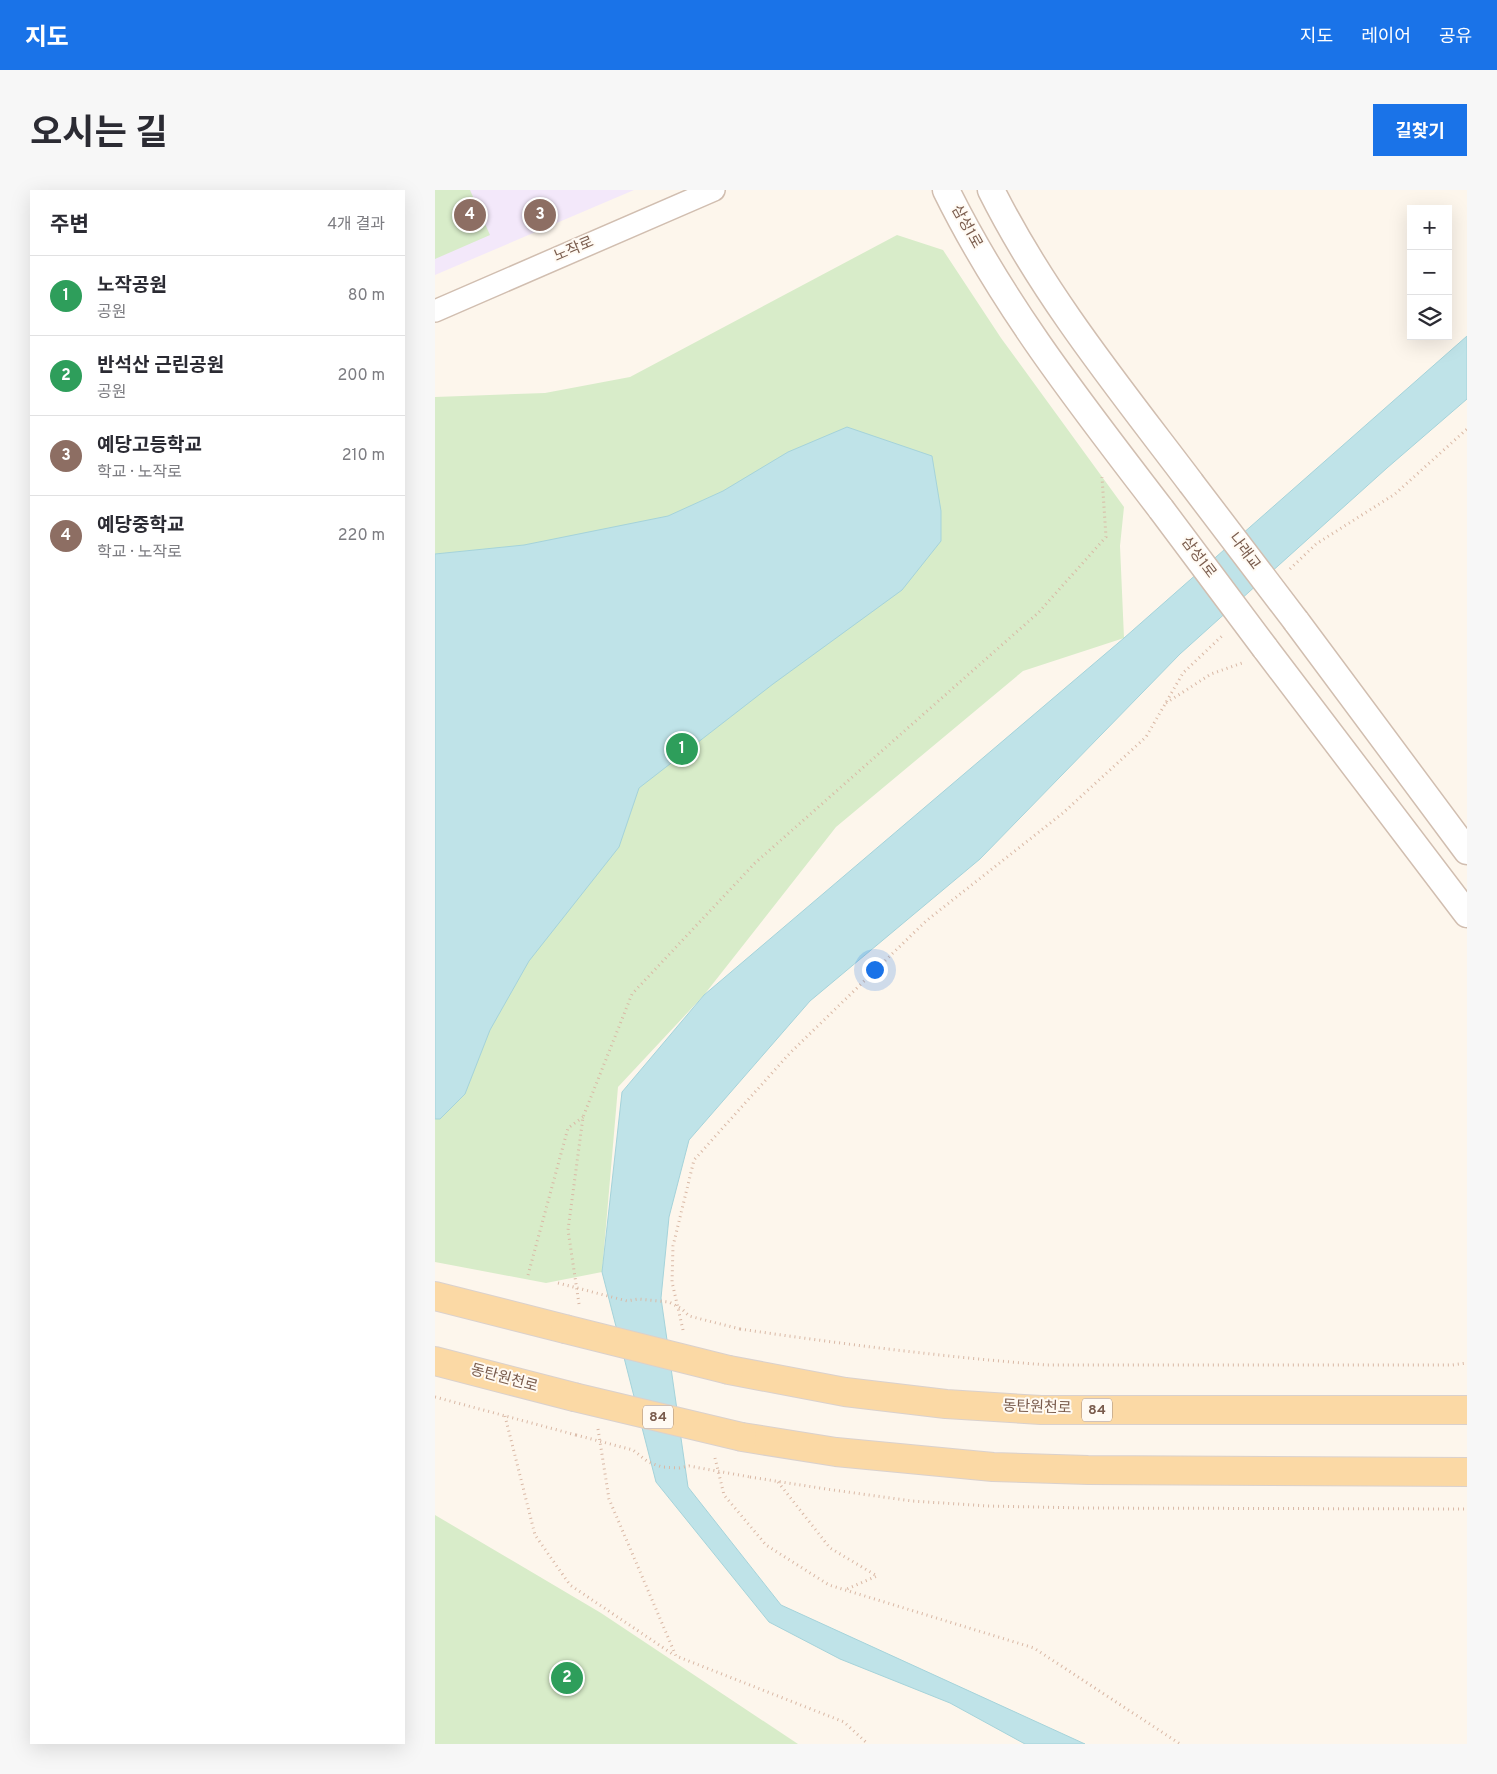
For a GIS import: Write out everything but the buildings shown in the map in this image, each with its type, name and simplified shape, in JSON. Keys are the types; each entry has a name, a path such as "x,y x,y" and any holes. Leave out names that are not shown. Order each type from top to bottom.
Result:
{"main road":[{"name":"동탄원천로","path":"435,1296 729,1370 845,1392 945,1404 1041,1410 1467,1410"},
{"name":"동탄원천로","path":"435,1361 573,1397 742,1437 836,1452 993,1467 1088,1470 1467,1472"}],"street":[{"name":"노작로","path":"435,311 714,190"},
{"name":"삼성1로","path":"946,190 982,256 1022,322 1161,509 1258,654 1467,914"},
{"name":"나래교","path":"991,190 1005,218 1078,333 1467,851"}],"path":[{"path":"1288,571 1316,544 1395,494 1467,429"},
{"path":"580,1307 568,1230 583,1117 632,994 755,863 1039,613 1106,537 1101,470"},
{"path":"684,1331 672,1282 673,1246 694,1160 790,1053 926,921 1063,812 1146,737 1183,673 1225,632"},
{"path":"1166,703 1211,674 1258,654"},
{"path":"528,1275 568,1128 583,1117"},
{"path":"558,1283 627,1301 647,1299 669,1302 682,1309 689,1316 740,1329 837,1343 1002,1362 1047,1365 1452,1366 1467,1363"},
{"path":"435,1397 633,1450 647,1462 662,1467 679,1468 689,1466 750,1477 912,1500 988,1506 1083,1508 1467,1509"},
{"path":"505,1416 535,1535 570,1585 676,1656 844,1722 868,1744"},
{"path":"597,1422 609,1499 676,1656"},
{"path":"715,1456 724,1495 766,1545 829,1585 1034,1648 1180,1744"},
{"path":"777,1481 830,1548 877,1576 846,1590"}],"shaded area":[{"path":"435,190 634,190 435,275"}],"green space":[{"path":"435,190 470,190 490,235 435,259"},
{"path":"897,235 943,250 1001,338 1124,507 1120,546 1124,638 1023,671 836,827 704,995 618,1087 602,1272 546,1283 435,1262 435,397 545,393 630,377"},
{"path":"435,1515 601,1613 798,1744 435,1744"}],"water":[{"path":"1467,336 1467,399 1387,468 1180,654 980,859 810,1001 689,1140 669,1217 661,1298 688,1487 781,1605 1085,1744 1025,1744 950,1703 840,1659 769,1622 656,1482 602,1272 622,1092 704,995 1124,638"},
{"path":"847,427 932,456 941,511 941,541 902,590 773,684 639,788 619,847 529,961 490,1030 465,1094 440,1119 435,1119 435,554 524,545 668,516 723,491 788,452"}],"place":[{"name":"예당중학교","path":"470,215"},
{"name":"예당고등학교","path":"540,215"},
{"name":"노작공원","path":"682,749"},
{"name":"반석산 근린공원","path":"567,1678"}]}
